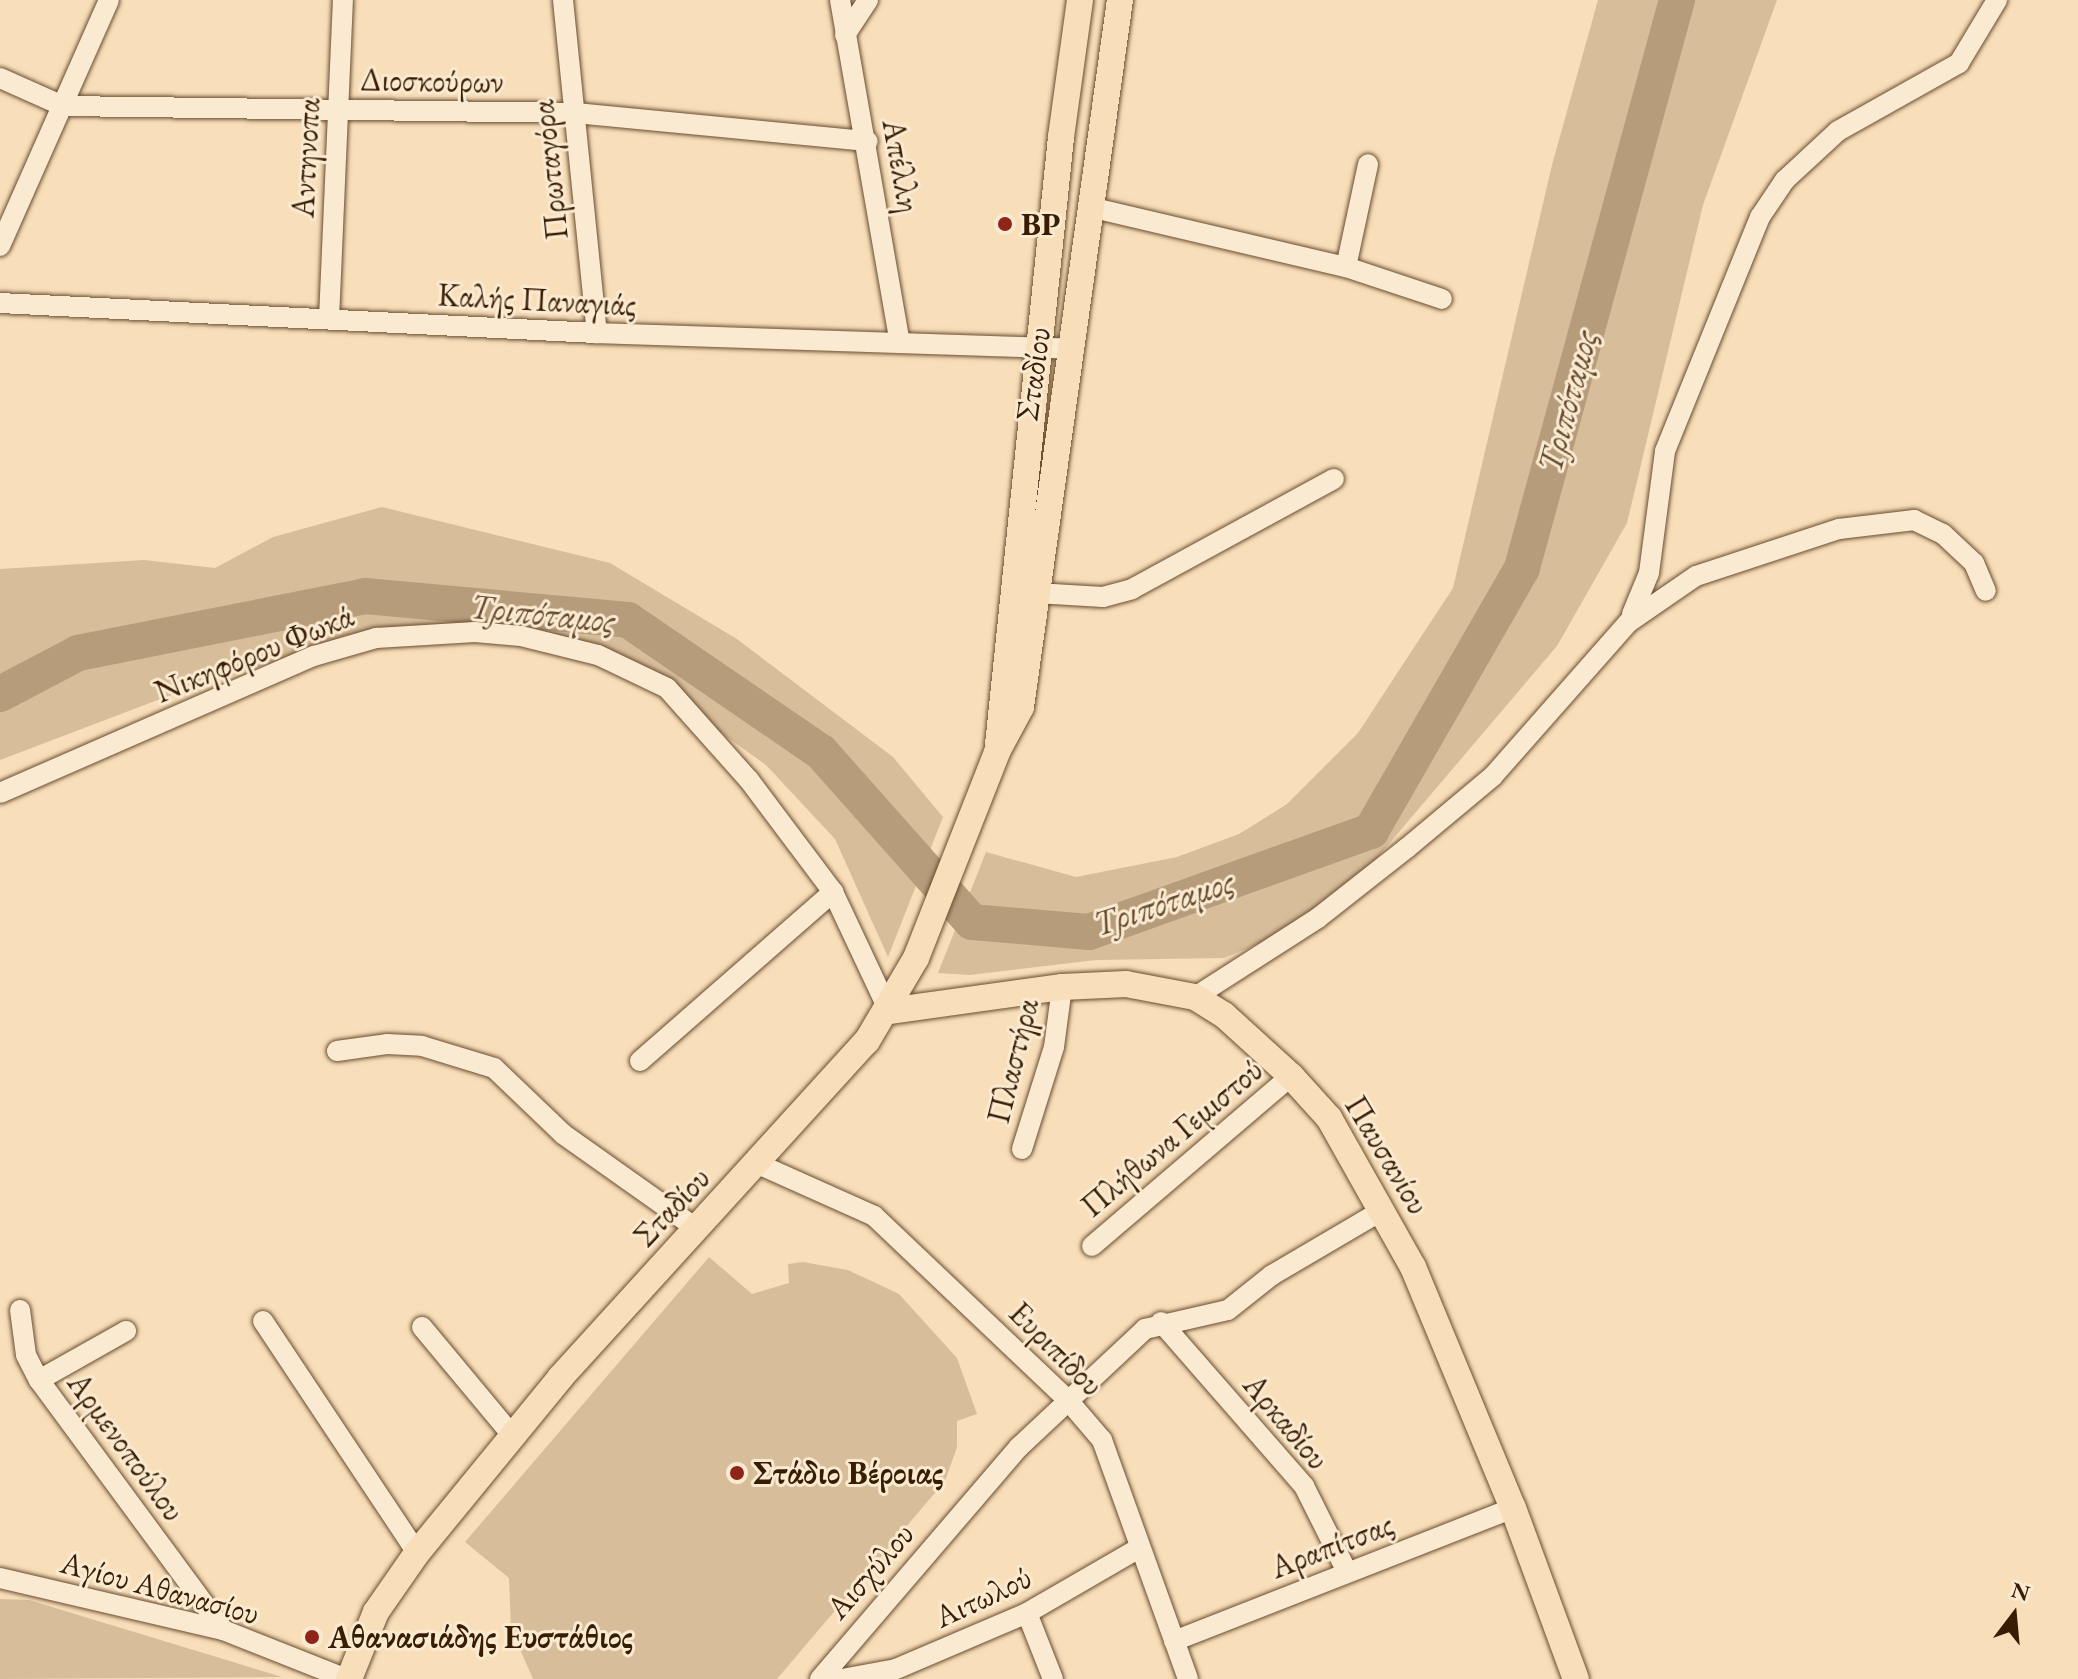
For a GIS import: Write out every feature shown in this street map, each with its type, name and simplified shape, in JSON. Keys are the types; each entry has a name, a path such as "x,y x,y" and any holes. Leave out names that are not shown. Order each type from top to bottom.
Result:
{"main road":[{"name":"Σταδίου","path":"997,752 1080,0"},
{"name":"Σταδίου","path":"348,1679 376,1612 417,1553 512,1435 758,1164 889,1011 916,958 973,822 997,752 1021,707 1094,208 1120,0"},
{"name":"Παυσανίου","path":"889,1011 1062,987 1126,984 1195,997 1224,1015 1291,1076 1329,1118 1383,1210 1439,1324 1513,1508 1576,1679"}],"street":[{"path":"0,246 109,0"},
{"name":"Αντηνοπα","path":"329,319 343,0"},
{"name":"Πρωταγόρα","path":"563,0 597,333"},
{"name":"Απέλλη","path":"840,0 868,141 900,343"},
{"path":"845,35 868,0"},
{"path":"1629,622 1649,573 1665,451 1760,217 1785,180 1838,131 1959,63 1997,0"},
{"name":"Διοσκούρων","path":"0,78 63,106 575,113 868,141"},
{"path":"1346,267 1368,164"},
{"path":"1094,208 1346,267 1442,299"},
{"name":"Καλής Παναγιάς","path":"0,303 597,333 1040,351 1071,349"},
{"path":"1036,593 1103,597 1132,589 1334,479"},
{"path":"1195,997 1318,918 1493,776 1629,622 1696,576 1765,549 1879,520 1914,520 1943,534 1974,563 1986,591"},
{"name":"Νικηφόρου Φωκά","path":"0,793 314,656 376,638 431,631 521,636 598,655 667,688 749,780 833,892 889,1011"},
{"path":"640,1061 833,892"},
{"name":"Πλαστήρα","path":"1022,1149 1054,1047 1062,987"},
{"path":"337,1051 387,1044 422,1046 494,1068 563,1134 697,1229"},
{"name":"Πλήθωνα Γεμιστού","path":"1092,1246 1291,1076"},
{"name":"Ευριπίδου","path":"758,1164 874,1216 1067,1399 1112,1458 1139,1548 1188,1679"},
{"path":"1161,1322 1228,1310 1272,1275 1383,1210"},
{"path":"20,1310 26,1355 39,1380"},
{"path":"263,1321 417,1553"},
{"name":"Αισχύλου","path":"820,1679 857,1630 1067,1399 1145,1329 1161,1322"},
{"name":"Αρκαδίου","path":"1161,1322 1304,1486 1347,1572"},
{"path":"422,1327 512,1435"},
{"name":"Αρμενοπούλου","path":"126,1331 39,1380 223,1630"},
{"name":"Αραπίτσας","path":"1174,1641 1513,1508"},
{"name":"Αιτωλού","path":"842,1679 898,1674 1027,1613 1139,1548"},
{"name":"Αγίου Αθανασίου","path":"0,1578 223,1630 348,1679"},
{"path":"1027,1613 1053,1679"}],"shaded area":[{"path":"1598,0 1777,0 1703,205 1627,523 1557,646 1365,872 1309,923 1224,958 1096,960 970,975 938,973 986,852 1076,877 1177,857 1239,834 1287,804 1358,733 1453,588 1552,165"},
{"path":"382,507 610,563 737,639 893,757 943,817 888,957 835,839 766,765 641,676 538,636 362,633 163,698 0,760 0,569 144,560 215,568 273,537"},
{"name":"Στάδιο Βέροιας","path":"709,1257 752,1294 789,1283 788,1264 803,1262 848,1270 899,1294 957,1358 977,1414 957,1421 957,1447 945,1481 777,1679 533,1679 511,1629 509,1578 465,1542"},
{"path":"0,1599 29,1600 282,1677 0,1679"}],"waterway":[{"name":"Τριπόταμος","path":"0,694 78,653 365,596 628,620 821,752 972,922 1089,932 1371,831 1522,568 1677,0"}],"place":[{"name":"BP","path":"1005,224"},
{"name":"Στάδιο Βέροιας","path":"737,1473"},
{"name":"Αθανασιάδης Ευστάθιος","path":"312,1637"}]}
